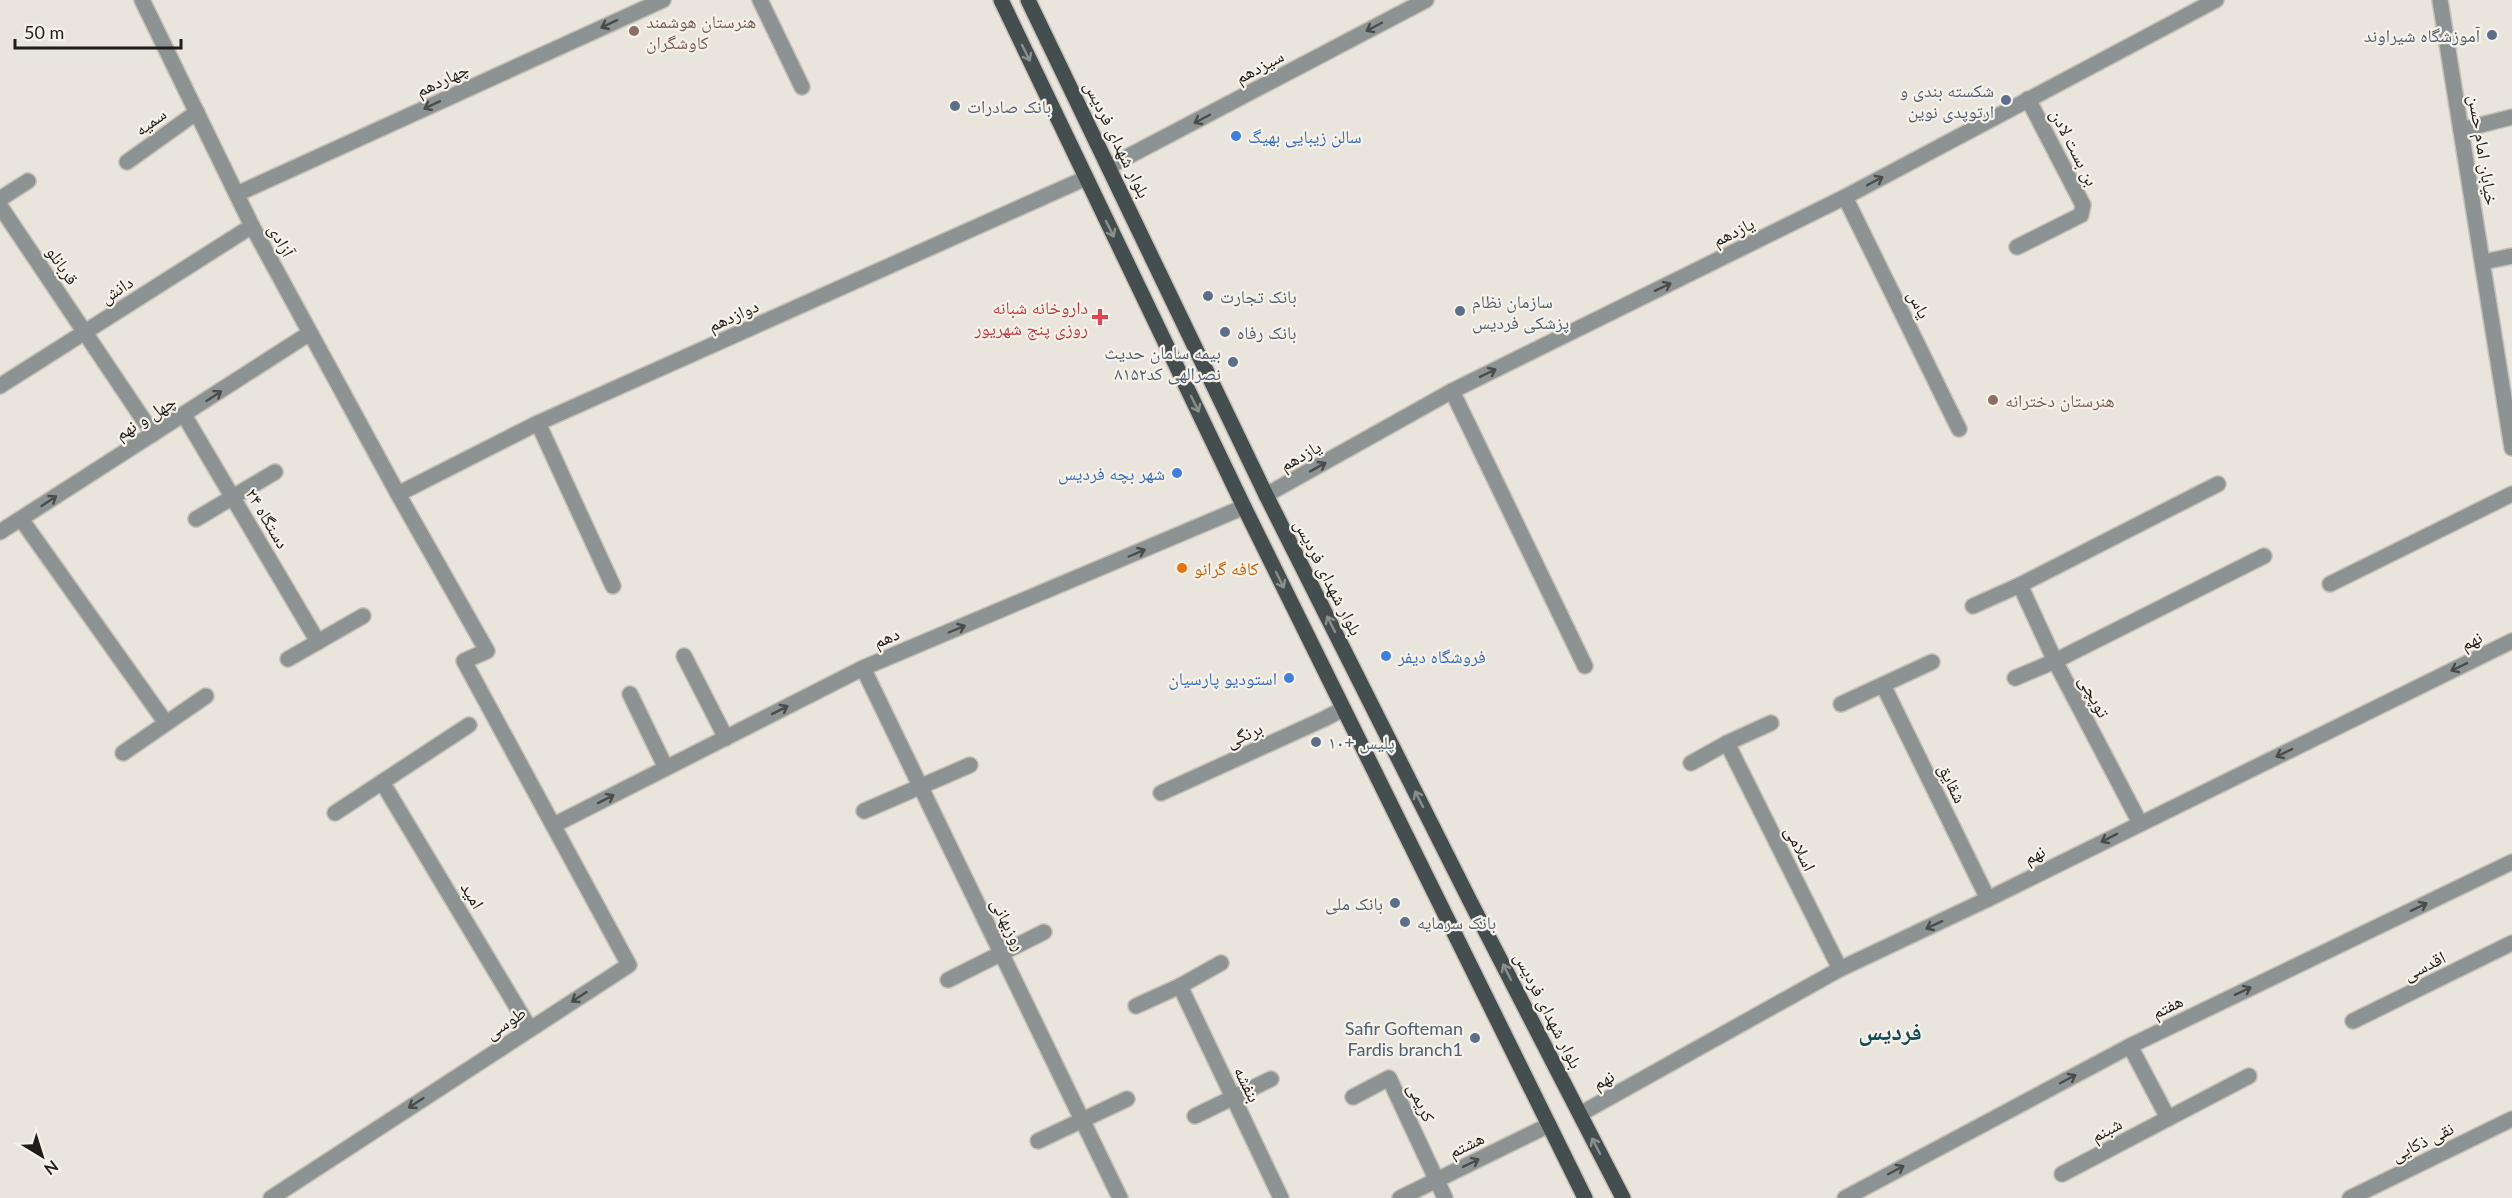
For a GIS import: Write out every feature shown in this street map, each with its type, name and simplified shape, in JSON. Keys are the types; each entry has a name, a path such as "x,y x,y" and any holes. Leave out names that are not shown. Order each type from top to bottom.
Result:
{"main road":[{"path":"1001,0 1244,507 1585,1198"},
{"name":"بلوار شهدای فردیس","path":"1028,0 1110,166 1266,495 1471,903 1623,1198"}],"street":[{"name":"آزادی","path":"142,0 252,226 398,494 487,651 464,661 554,825"},
{"name":"چهاردهم","path":"237,194 663,0"},
{"path":"760,0 802,87"},
{"name":"سیزدهم","path":"1110,166 1426,0"},
{"name":"یازدهم","path":"1266,495 1452,391 1845,197 2216,0"},
{"name":"خیابان امام حسن","path":"2440,0 2508,403 2512,448"},
{"name":"بن بست لادن","path":"2018,247 2072,221 2081,215 2083,205 2028,99"},
{"name":"سمیه","path":"127,162 197,112"},
{"path":"2461,130 2512,117"},
{"name":"دوازدهم","path":"398,494 538,423 1086,178"},
{"path":"0,199 28,181"},
{"name":"یاس","path":"1845,197 1959,429"},
{"name":"قربانلو","path":"0,206 153,434"},
{"name":"دانش","path":"0,386 252,226"},
{"path":"2483,262 2512,255"},
{"name":"چهل و نهم","path":"0,532 310,333"},
{"path":"1452,391 1585,666"},
{"name":"۲۴ دستگاه","path":"183,415 318,642"},
{"path":"538,423 613,586"},
{"path":"196,519 275,472"},
{"path":"1973,606 2020,585 2218,484"},
{"path":"2330,584 2512,494"},
{"name":"دهم","path":"554,825 863,668 1244,507"},
{"path":"21,519 166,723"},
{"path":"2015,678 2055,661 2264,556"},
{"name":"توپچی","path":"2020,585 2055,661 2140,823"},
{"path":"288,659 363,615"},
{"name":"نهم","path":"1580,1114 1840,969 1988,899 2512,641"},
{"path":"684,656 726,738"},
{"path":"1841,704 1932,662"},
{"name":"روزبهانی","path":"863,668 1120,1198"},
{"name":"شقایق","path":"1883,685 1988,899"},
{"path":"630,694 666,768"},
{"path":"123,753 206,696"},
{"name":"برنگی","path":"1161,793 1343,709"},
{"path":"1691,763 1727,743 1772,723"},
{"path":"335,813 470,725"},
{"name":"اسلامی","path":"1727,743 1840,969"},
{"path":"864,811 970,765"},
{"name":"امید","path":"382,782 530,1029"},
{"name":"طوسی","path":"271,1198 628,965 554,825"},
{"name":"هفتم","path":"1845,1198 2130,1046 2512,862"},
{"path":"948,980 1044,932"},
{"name":"اقدسی","path":"2353,1021 2512,943"},
{"path":"1136,1006 1180,986 1221,963"},
{"name":"بنفشه","path":"1180,986 1281,1198"},
{"path":"2130,1046 2168,1118"},
{"name":"شبنم","path":"2062,1174 2249,1076"},
{"name":"کریمی","path":"1353,1098 1389,1078 1437,1180"},
{"path":"1195,1116 1271,1079"},
{"path":"1038,1141 1127,1100"},
{"name":"نقی ذکایی","path":"2350,1198 2512,1119"},
{"name":"هشتم","path":"1400,1198 1549,1125"},
{"path":"1437,1180 1445,1198"}],"place":[{"name":"هنرستان هوشمند کاوشگران","path":"634,31"},
{"name":"آموزشگاه شیراوند","path":"2492,35"},
{"name":"شکسته بندی و ارتوپدی نوین","path":"2006,100"},
{"name":"بانک صادرات","path":"955,106"},
{"name":"سالن زیبایی بهیگ","path":"1236,136"},
{"name":"بانک تجارت","path":"1208,296"},
{"name":"سازمان نظام پزشکی فردیس","path":"1460,311"},
{"name":"داروخانه شبانه روزی پنج شهریور","path":"1100,317"},
{"name":"بانک رفاه","path":"1225,332"},
{"name":"بیمه سامان حدیث نصرالهی کد۸۱۵۲","path":"1233,362"},
{"name":"هنرستان دخترانه","path":"1993,400"},
{"name":"شهر بچه فردیس","path":"1177,473"},
{"name":"کافه گرانو","path":"1182,568"},
{"name":"فروشگاه دیفر","path":"1386,656"},
{"name":"استودیو پارسیان","path":"1289,678"},
{"name":"پلیس +۱۰","path":"1316,742"},
{"name":"بانک ملی","path":"1395,903"},
{"name":"بانک سرمایه","path":"1405,922"},
{"name":"Safir Gofteman Fardis branch1","path":"1475,1038"}],"district":[{"name":"فردیس","path":"1890,1030"}]}
